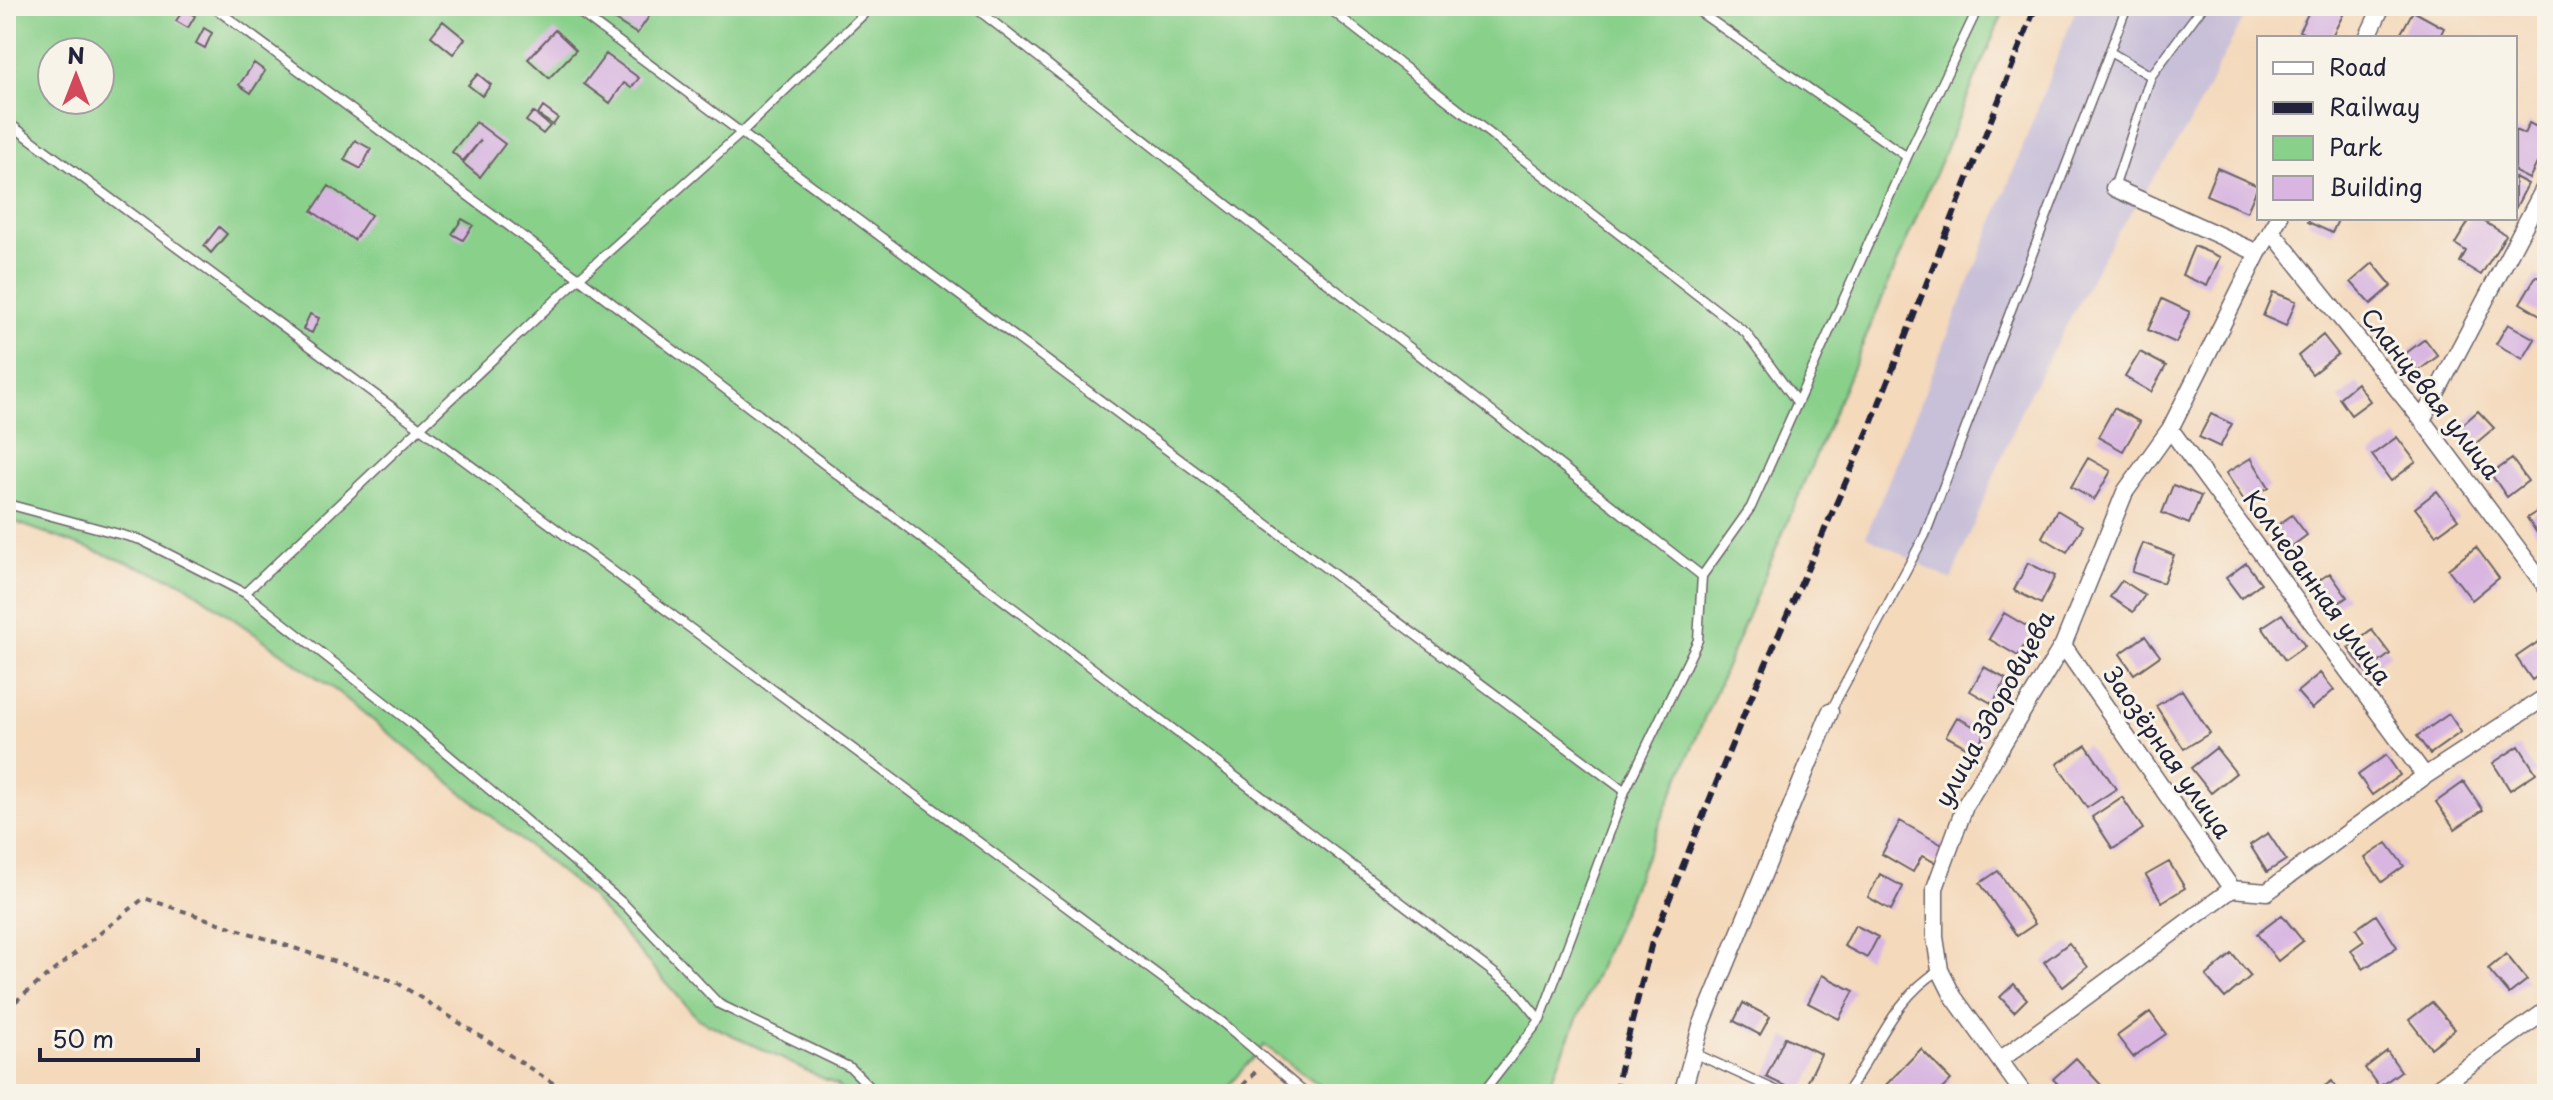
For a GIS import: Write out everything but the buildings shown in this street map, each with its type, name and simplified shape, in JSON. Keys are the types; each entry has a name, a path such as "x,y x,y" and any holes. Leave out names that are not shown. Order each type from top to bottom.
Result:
{"street":[{"path":"2368,36 2382,6"},
{"path":"2422,420 2547,183"},
{"path":"2114,188 2258,253"},
{"name":"Сланцевая улица","path":"2275,225 2547,588"},
{"name":"улица Здоровцева","path":"2024,1094 1953,996 1940,970 1935,937 1935,888 1965,806 2063,645 2125,492 2170,429 2275,225"},
{"name":"Колчеданная улица","path":"2170,429 2425,776"},
{"name":"Заозёрная улица","path":"2063,645 2232,889"},
{"path":"2000,1060 2232,889 2267,892 2425,776 2547,696"},
{"path":"1682,1094 1701,1026 1830,712"},
{"path":"2429,1094 2547,1010"}],"lane":[{"path":"212,6 579,278 1515,989 1540,1020"},
{"path":"571,6 1625,791"},
{"path":"245,593 579,278 740,134 872,6"},
{"path":"973,6 1702,576"},
{"path":"1326,6 1746,333 1797,402"},
{"path":"1691,6 1907,157"},
{"path":"1482,1094 1540,1020 1625,791 1698,640 1702,576 1751,507 1907,157 1979,6"},
{"path":"1830,712 1925,535 2127,6"},
{"path":"2114,188 2151,76 2203,6"},
{"path":"2110,52 2151,76"},
{"path":"6,121 1223,1023 1306,1094"},
{"path":"6,499 11,505 141,540 245,593 411,723 625,905 719,1004 851,1068 877,1094"},
{"path":"1845,1094 1902,1001 1920,982 1940,970"},
{"path":"1694,1053 1784,1094"}],"path":[{"path":"6,1009 144,898 396,982 570,1094"},
{"path":"1235,1094 1267,1060"}],"shaded area":[{"path":"2077,6 2250,6 2187,128 2110,244 2022,408 1951,580 1866,536 1994,221"}],"green space":[{"path":"6,6 2006,6 1547,1090 1541,1094 1332,1094 1264,1045 1221,1094 844,1094 837,1085 698,1019 589,895 339,693 181,582 18,523 6,514"}],"railway":[{"path":"1616,1094 1652,942 1749,702 1869,429 2036,6"}]}
